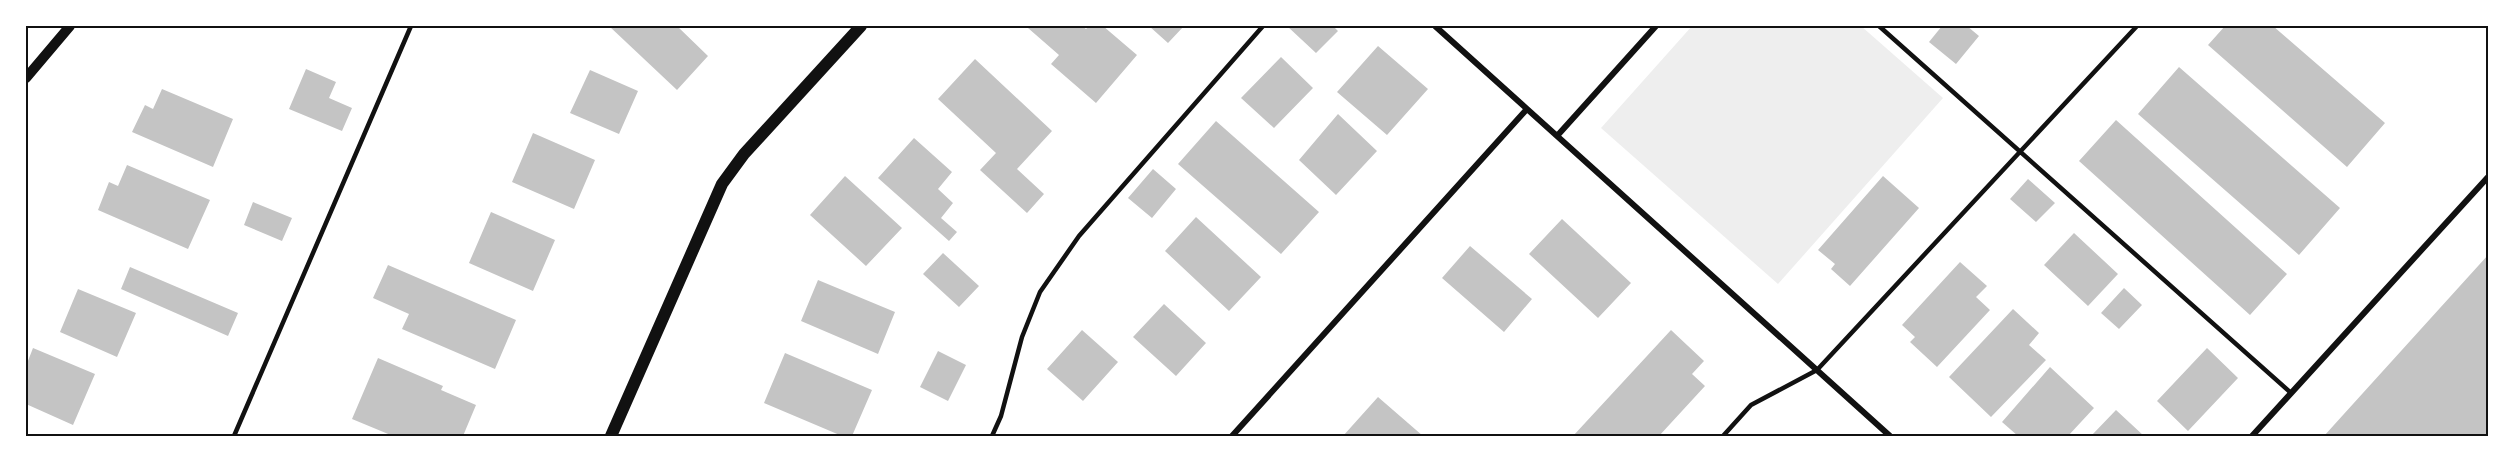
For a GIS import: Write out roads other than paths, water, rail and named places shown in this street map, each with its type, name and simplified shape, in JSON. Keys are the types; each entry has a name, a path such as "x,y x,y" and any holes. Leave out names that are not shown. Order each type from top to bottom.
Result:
{"main road":[{"path":"611,436 722,184 744,154 861,26"}],"street":[{"path":"26,78 70,26"},
{"path":"1435,26 1890,436"},
{"path":"1557,136 1656,26"},
{"path":"1232,436 1527,109"},
{"path":"2252,436 2488,177"}],"lane":[{"path":"234,436 411,26"},
{"path":"992,436 1001,416 1022,337 1040,292 1079,236 1263,26"},
{"path":"1879,26 2291,393"},
{"path":"1724,436 1751,405 1817,370 2137,26"}]}
